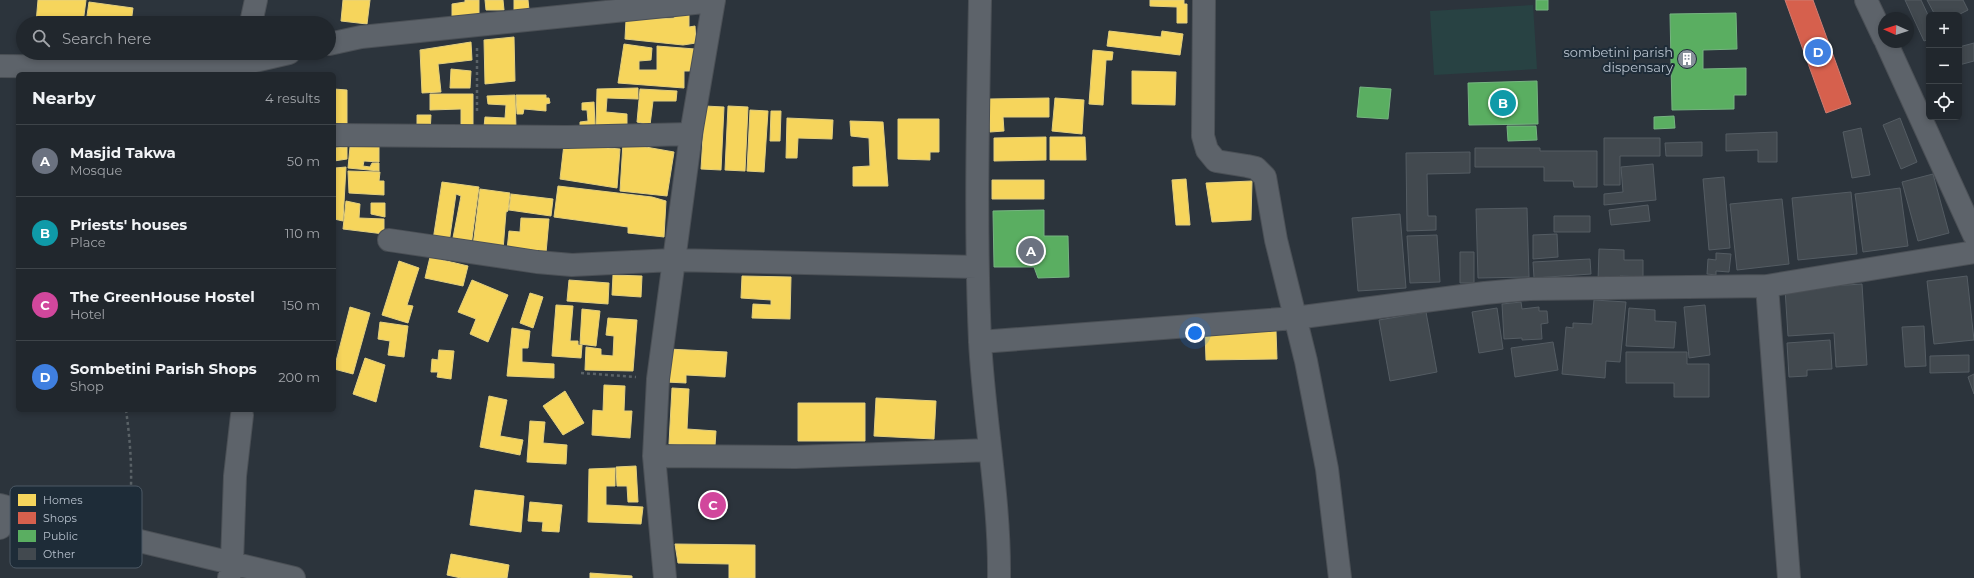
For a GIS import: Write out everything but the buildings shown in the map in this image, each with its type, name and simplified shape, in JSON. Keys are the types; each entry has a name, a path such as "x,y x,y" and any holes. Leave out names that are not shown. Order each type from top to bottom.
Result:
{"street":[{"path":"253,16 256,0"},
{"path":"980,0 978,267 980,342 996,497 999,578"},
{"path":"1204,0 1203,136 1207,150 1216,161 1256,168 1265,177 1276,240 1295,318 1327,469 1340,578"},
{"path":"1866,0 1878,25"},
{"path":"336,43 361,38 714,1 691,134 658,379 654,456 665,578"},
{"path":"1889,48 1974,235"},
{"path":"0,66 192,68 233,60"},
{"path":"336,135 567,137 691,134"},
{"path":"389,240 544,263 572,265 673,260 978,267"},
{"path":"980,342 1295,318 1449,296 1521,290 1767,286 1974,252"},
{"path":"1767,286 1789,578"},
{"path":"231,570 235,476 242,415"},
{"path":"654,456 796,457 990,450"},
{"path":"0,528 2,505"},
{"path":"142,543 231,570 294,578"}],"path":[{"path":"477,51 477,136"},
{"path":"581,373 658,379"},
{"path":"126,412 131,443 132,486"}],"green space":[{"path":"1533,5 1537,69 1434,75 1430,11"}],"place":[{"name":"Sombetini Parish Shops","path":"1818,52"},
{"name":"sombetini parish dispensary","path":"1687,59"},
{"name":"Priests' houses","path":"1503,103"},
{"name":"Masjid Takwa","path":"1031,251"},
{"name":"The GreenHouse Hostel","path":"713,505"}]}
